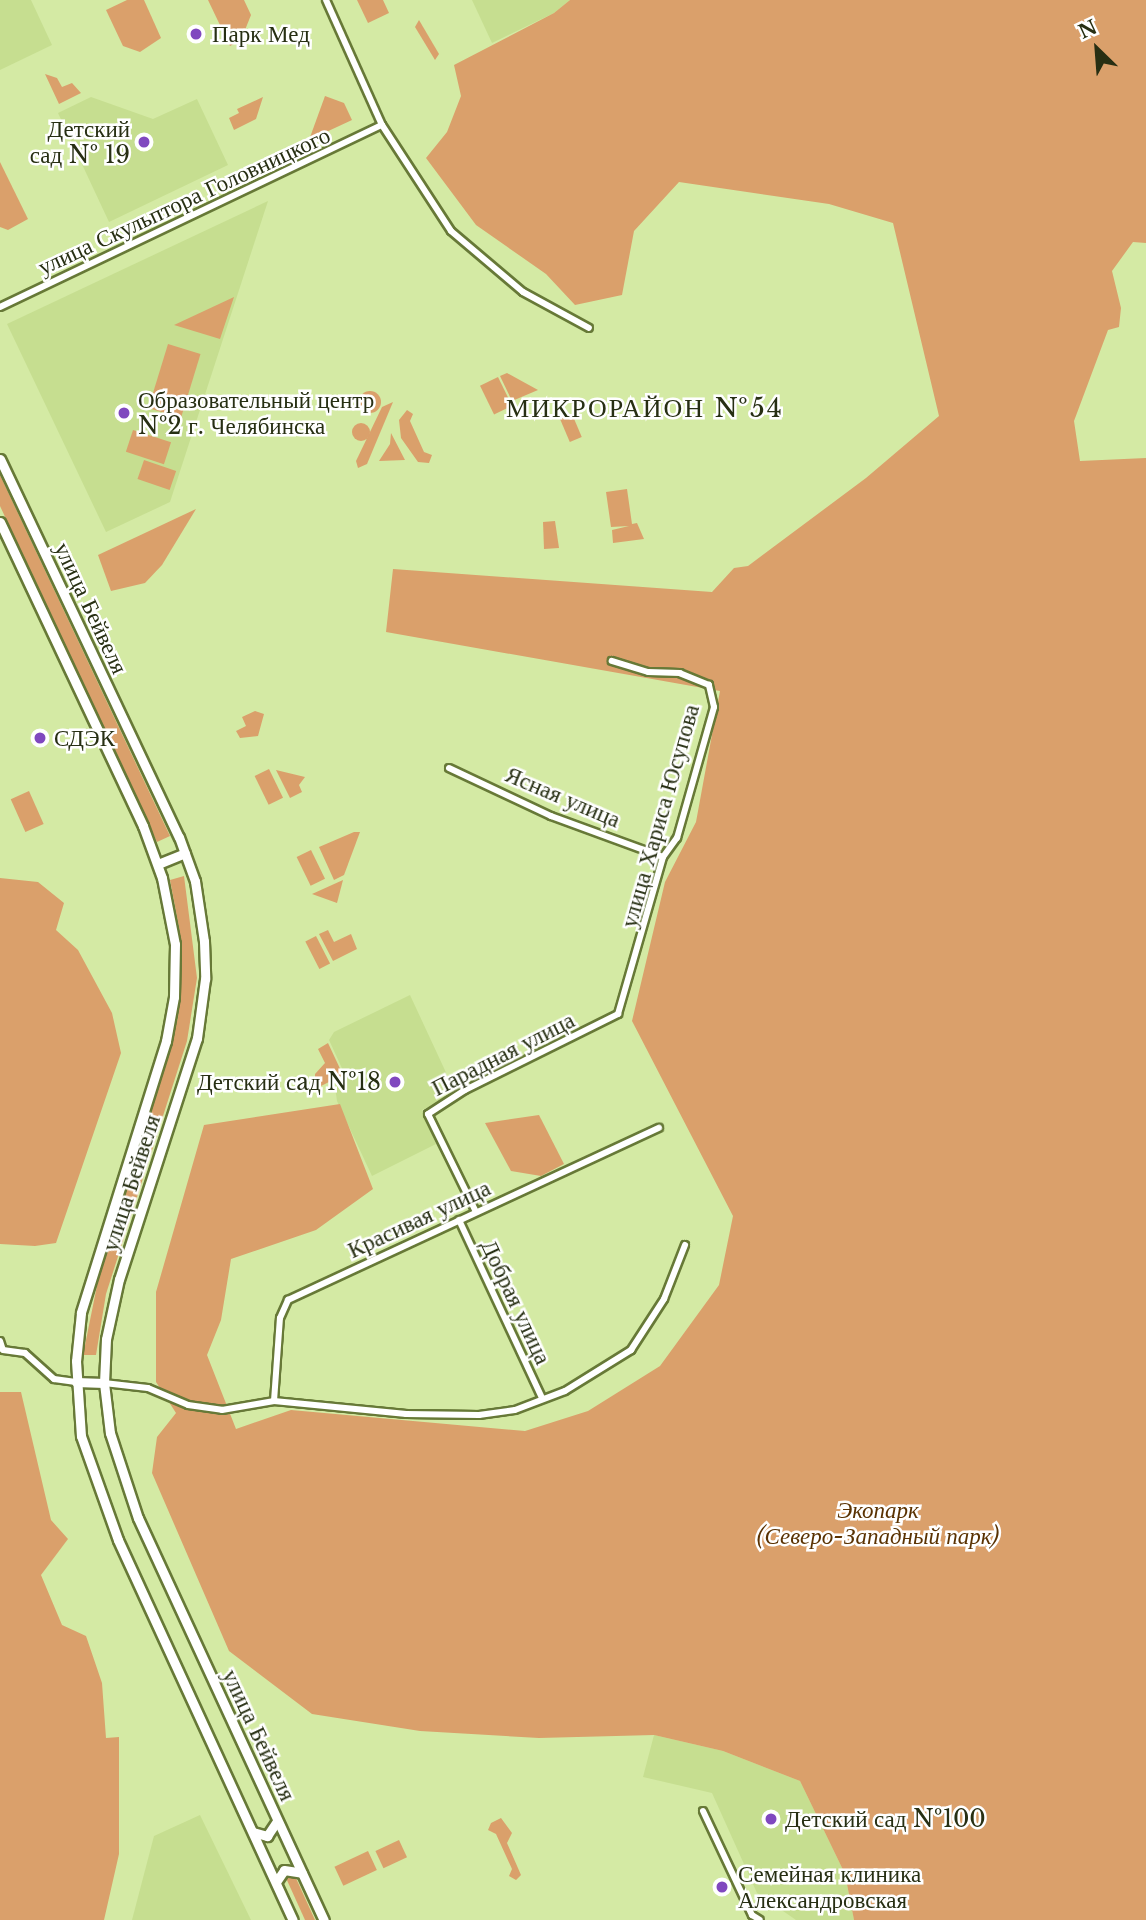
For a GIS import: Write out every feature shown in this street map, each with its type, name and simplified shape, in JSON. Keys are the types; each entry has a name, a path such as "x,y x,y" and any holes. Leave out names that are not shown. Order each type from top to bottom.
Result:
{"main road":[{"name":"улица Бейвеля","path":"0,458 185,853 204,941 202,1009 172,1122 119,1279 106,1339 104,1383 110,1433 125,1486 324,1920"},
{"name":"улица Бейвеля","path":"0,522 158,864 175,944 172,1014 159,1068 89,1283 77,1340 76,1382 81,1436 105,1508 293,1920"},
{"path":"158,864 185,853"},
{"path":"76,1382 104,1383"},
{"path":"253,1832 267,1836 277,1821"},
{"path":"276,1882 284,1870 302,1873"}],"street":[{"path":"326,0 382,125 451,231 472,253 523,292 589,328"},
{"name":"улица Скульптора Головницкого","path":"0,307 382,125"},
{"name":"улица Хариса Юсупова","path":"611,661 648,672 680,673 709,685 714,707 677,838 663,857 618,1014"},
{"name":"Ясная улица","path":"449,768 551,816 663,857"},
{"name":"Парадная улица","path":"476,1212 429,1118 430,1111 618,1014"},
{"name":"Красивая улица","path":"274,1401 280,1318 288,1300 659,1128"},
{"name":"Добрая улица","path":"459,1220 542,1398"},
{"path":"104,1383 148,1388 188,1405 222,1410 274,1401 406,1414 480,1415 515,1410 565,1391 631,1350 664,1298 685,1245"},
{"path":"0,1341 1,1350 25,1353 54,1379 76,1382"},
{"path":"703,1811 752,1915 760,1920"}],"shaded area":[{"path":"0,0 31,0 52,45 0,70"},
{"path":"472,0 570,0 554,13 492,43"},
{"name":"Детский сад № 19","path":"91,97 153,119 197,99 228,165 109,222 58,113"},
{"name":"Образовательный центр №2 г. Челябинска","path":"268,201 170,502 106,532 7,324"},
{"name":"Детский сaд №18","path":"410,995 456,1094 422,1110 436,1144 372,1176 337,1101 335,1087 346,1077 329,1040 334,1032"},
{"name":"Детский сад №100","path":"654,1735 723,1751 800,1781 845,1874 854,1920 796,1920 757,1893 712,1793 643,1777"},
{"path":"200,1815 251,1920 132,1920 154,1836"}],"green space":[{"path":"127,0 144,0 161,38 140,52 123,46 106,10"},
{"path":"208,0 244,0 251,15 241,40 230,46"},
{"path":"357,0 383,0 389,13 368,23"},
{"name":"Экопарк (Северо-Западный парк)","path":"570,0 1146,0 1146,243 1133,242 1112,271 1121,308 1119,327 1108,330 1074,421 1080,461 1146,458 1146,1920 854,1920 845,1874 800,1781 723,1751 654,1735 539,1738 420,1731 312,1714 229,1651 152,1473 157,1437 176,1413 156,1382 156,1292 204,1125 340,1104 373,1189 316,1230 231,1259 221,1320 207,1355 236,1429 291,1410 525,1431 588,1411 660,1366 719,1285 733,1216 632,1021 665,882 696,822 720,691 386,632 393,569 712,592 734,568 748,566 866,478 939,416 893,223 829,204 679,182 634,231 622,295 575,305 546,274 476,225 426,158 447,132 461,96 454,65 554,13"},
{"path":"419,20 439,54 435,60 415,27"},
{"path":"45,74 57,78 62,87 72,83 81,93 59,104"},
{"path":"325,96 344,103 352,120 309,140"},
{"path":"263,97 256,119 234,130 229,118 239,113 237,109"},
{"path":"0,162 28,219 8,230 0,227"},
{"path":"234,297 220,339 174,325"},
{"path":"168,344 201,354 181,418 148,408"},
{"path":"507,373 538,390 512,401 500,376"},
{"path":"498,377 512,406 494,415 480,386"},
{"path":"370,391 378,394 381,402 378,410 370,413 362,410 359,402 362,394"},
{"path":"393,402 367,464 358,468 356,461 382,407"},
{"path":"407,410 413,414 410,421 424,452 432,455 429,463 418,462 401,438 399,420"},
{"path":"572,414 582,437 570,442 560,419"},
{"path":"361,423 367,426 370,432 367,438 361,441 355,438 352,432 355,426"},
{"path":"133,430 171,442 164,464 126,452"},
{"path":"391,433 405,460 379,461 390,444"},
{"path":"144,460 176,471 170,490 137,479"},
{"path":"0,475 170,836 157,842 0,506"},
{"path":"627,489 632,524 637,523 644,539 613,543 612,530 629,526 611,527 606,492"},
{"path":"196,509 162,565 145,583 111,591 98,555"},
{"path":"555,521 559,548 544,549 543,522"},
{"path":"255,711 264,714 258,736 240,738 236,731 246,726 242,717"},
{"path":"269,769 283,798 269,805 255,776"},
{"path":"276,770 305,777 299,785 302,792 290,798"},
{"path":"29,791 44,824 25,832 11,799"},
{"path":"360,832 344,875 334,880 319,847"},
{"path":"311,850 325,879 311,886 297,857"},
{"path":"184,876 197,978 187,1041 106,1294 96,1355 83,1355 104,1251 178,1018 180,933 170,880"},
{"path":"0,878 38,882 64,903 56,930 78,950 112,1013 121,1053 56,1243 35,1246 0,1244"},
{"path":"343,880 337,903 312,894"},
{"path":"328,930 334,942 351,934 357,949 333,961 319,934"},
{"path":"316,936 330,964 319,969 305,941"},
{"path":"328,1043 343,1075 315,1089 315,1074 325,1063 318,1049"},
{"path":"539,1115 564,1164 541,1176 511,1171 485,1123"},
{"path":"0,1392 21,1392 51,1520 68,1539 41,1575 62,1625 86,1636 102,1683 106,1738 119,1737 119,1854 104,1920 0,1920"},
{"path":"501,1818 512,1833 507,1843 521,1875 516,1880 509,1876 512,1869 496,1834 488,1830 491,1823"},
{"path":"399,1840 407,1857 383,1868 375,1851"},
{"path":"368,1851 377,1870 343,1886 334,1867"},
{"path":"289,1874 295,1876 315,1920 305,1920 286,1878"}],"place":[{"name":"Парк Мед","path":"196,34"},
{"name":"Детский сад № 19","path":"144,142"},
{"name":"Образовательный центр №2 г. Челябинска","path":"124,413"},
{"name":"СДЭК","path":"40,738"},
{"name":"Детский сaд №18","path":"395,1082"},
{"name":"Детский сад №100","path":"771,1819"},
{"name":"Семейная клиника Александровская","path":"722,1887"}],"district":[{"name":"МИКРОРАЙОН №54","path":"645,409"}]}
